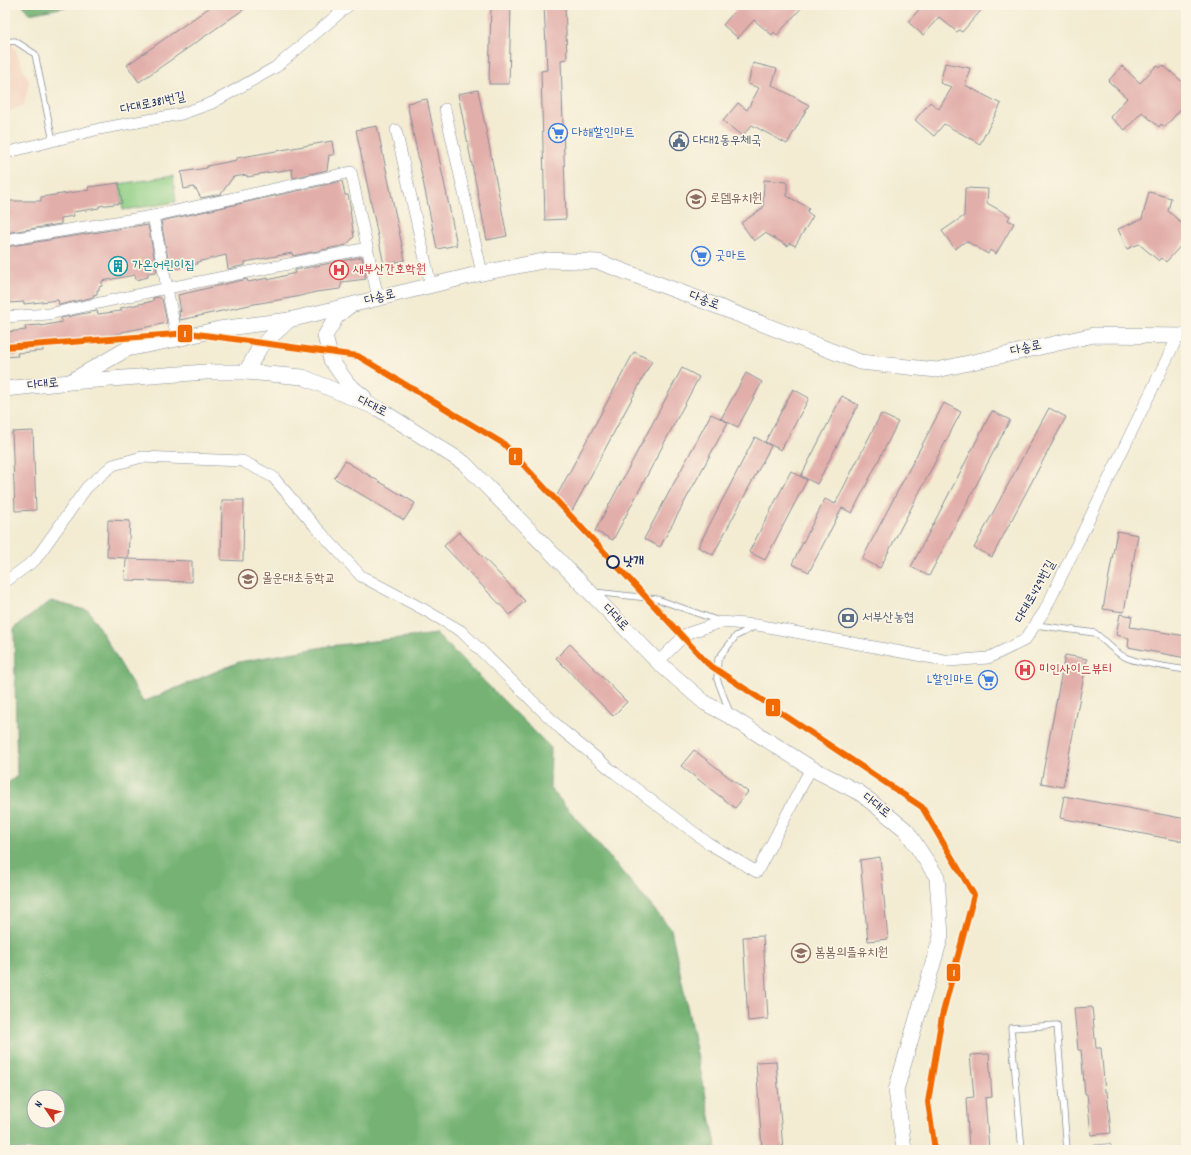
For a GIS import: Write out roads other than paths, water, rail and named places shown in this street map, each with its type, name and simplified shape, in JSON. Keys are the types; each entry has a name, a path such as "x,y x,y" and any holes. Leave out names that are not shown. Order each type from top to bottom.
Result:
{"main road":[{"name":"다송로","path":"246,372 260,347 289,320 482,273 548,260 599,262 860,362 937,370 1094,335 1182,336"},
{"path":"350,305 336,316 325,336 331,360 348,384 379,409"},
{"path":"70,382 127,349 177,339 219,328 289,320"},
{"name":"다대로","path":"5,389 70,382 206,372 246,372 303,377 379,409 464,463 658,662 705,702 811,768 860,793 906,830 937,877 941,936 896,1090 904,1150"}],"street":[{"name":"다대로381번길","path":"5,153 99,129 181,114 212,103 276,67 349,5"},
{"path":"445,109 482,273"},
{"path":"396,130 431,286"},
{"path":"5,240 153,216 351,172 378,298"},
{"path":"153,216 177,339"},
{"path":"5,316 49,314 167,288 368,248"},
{"name":"다대로429번길","path":"658,662 686,634 721,622 757,625 949,661 988,658 1025,640 1045,610 1182,336"},
{"path":"5,582 35,560 88,487 113,466 142,457 242,461 273,477 314,525 361,576 461,631 562,730 615,774 708,843 757,872 811,768"}],"lane":[{"path":"5,42 14,41 35,54 53,141"},
{"path":"589,591 657,599 721,622"},
{"path":"1036,624 1095,633 1115,651 1127,658 1186,670"},
{"path":"731,717 717,679 718,660 736,636 757,625"},
{"path":"1022,1150 1011,1028 1056,1025 1067,1150"},
{"path":"1077,1150 1108,1148 1108,1150"}],"place":[{"name":"다해할인마트","path":"558,133"},
{"name":"다대2동우체국","path":"679,141"},
{"name":"로뎀유치원","path":"696,199"},
{"name":"굿마트","path":"701,256"},
{"name":"가온어린이집","path":"118,266"},
{"name":"새부산간호학원","path":"339,270"},
{"name":"낫개","path":"613,562"},
{"name":"몰운대초등학교","path":"248,579"},
{"name":"서부산농협","path":"848,618"},
{"name":"미인사이드뷰티","path":"1025,670"},
{"name":"L할인마트","path":"988,680"},
{"name":"봄봄의뜰유치원","path":"801,953"}]}
